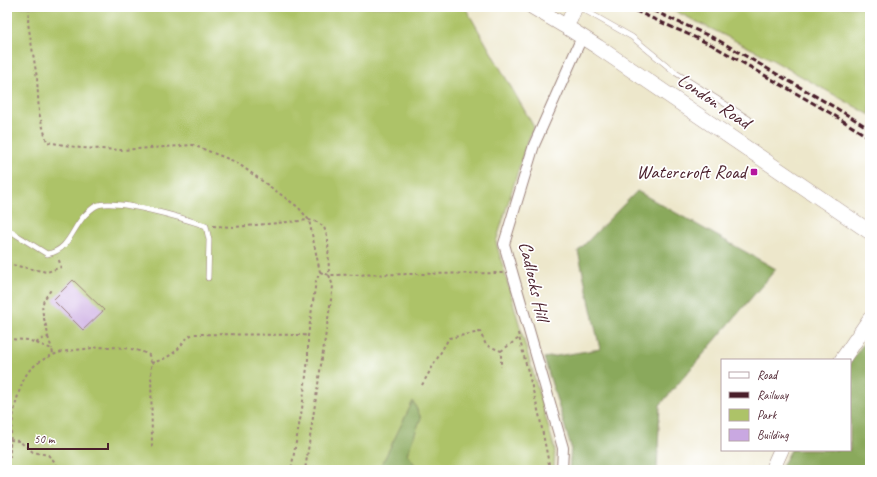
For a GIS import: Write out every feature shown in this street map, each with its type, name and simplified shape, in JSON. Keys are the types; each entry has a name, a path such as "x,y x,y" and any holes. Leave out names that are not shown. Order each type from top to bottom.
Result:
{"street":[{"name":"London Road","path":"533,7 582,37 870,232"},
{"path":"565,26 575,7"},
{"name":"Cadlocks Hill","path":"562,470 563,448 507,273 504,244 534,145 582,37"},
{"path":"843,359 870,319"},
{"path":"772,470 781,451"}],"lane":[{"path":"579,7 632,37 676,73 749,119"},
{"path":"7,230 47,254 56,251 63,246 84,217 96,206 108,204 128,206 189,220 206,226 209,240 208,278"}],"path":[{"path":"29,7 28,23 36,78 39,113 47,142 82,148 122,150 193,145 236,162 298,207 309,220 320,272 316,282 308,336 308,359 302,409 291,470"},
{"path":"206,226 234,227 309,220 317,222 324,227 328,239 329,275 333,286 305,470"},
{"path":"7,264 47,272 62,267 56,251"},
{"path":"320,272 329,275 507,273 504,280"},
{"path":"51,289 43,302 43,316 53,354"},
{"path":"517,331 539,414 549,470"},
{"path":"422,385 449,338 480,332 486,345 501,351"},
{"path":"150,363 161,361 177,350 188,336 193,334 304,334 308,336"},
{"path":"36,343 48,337"},
{"path":"501,351 519,338"},
{"path":"7,339 28,340 52,349"},
{"path":"10,458 10,440 14,414 20,391 27,374 34,366 53,354 112,347 143,352 149,355 152,447"},
{"path":"501,351 501,367"},
{"path":"10,440 19,441 33,452 48,455 55,462 59,470"}],"green space":[{"path":"10,7 465,7 534,127 526,145 496,242 555,450 554,470 7,470 7,9 10,9"},
{"path":"667,7 870,7 870,115 760,53"},
{"path":"637,191 776,269 660,405 657,470 569,470 571,447 544,358 600,349 578,251"},
{"path":"870,334 870,470 780,470 790,451 851,451 851,362"},
{"path":"413,401 421,418 407,454 419,470 379,470"}],"building":[{"path":"73,280 104,310 83,330 53,300"}],"railway":[{"path":"627,7 712,45 832,114 870,138"},
{"path":"645,7 716,39 870,129"}],"place":[{"name":"Watercroft Road","path":"754,172"}]}
